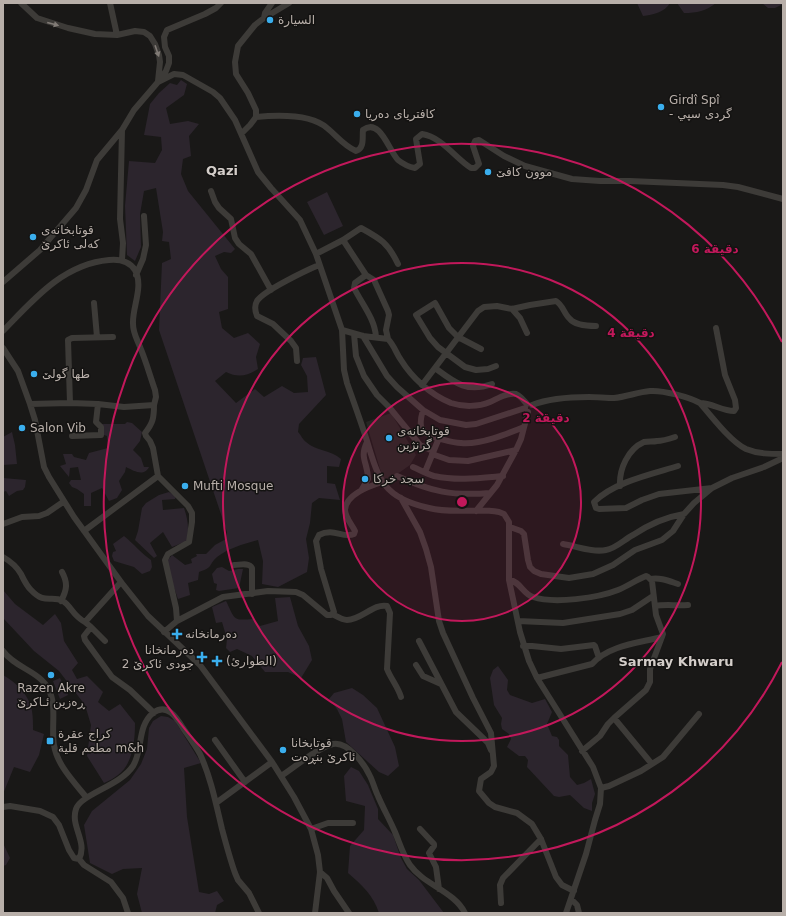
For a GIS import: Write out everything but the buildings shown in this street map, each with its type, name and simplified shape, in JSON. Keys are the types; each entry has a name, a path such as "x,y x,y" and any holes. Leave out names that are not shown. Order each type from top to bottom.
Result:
{"street":[{"path":"22,3 32,14 43,21 95,34 117,35 136,31 144,32 150,36 155,44 160,62 158,82"},
{"path":"110,3 117,35"},
{"path":"3,282 40,250 76,208 86,190 97,160 122,130 134,110 158,82 167,67 169,56 165,47 164,37 168,30 205,14 216,8 221,3"},
{"path":"264,18 265,13 272,3"},
{"path":"242,133 256,117 256,110 254,103 236,74 235,62 238,46 241,40 255,25 289,3"},
{"path":"167,67 174,74"},
{"path":"158,82 174,74 183,75 213,92 220,98 242,133 258,172 270,188 300,220 316,254 342,330 344,370 372,460 382,482 393,493 401,498 429,508 454,511 500,512 507,518 510,527 508,540 509,580 523,646 528,661 537,678 593,767 601,788 600,804 572,899 566,913"},
{"path":"256,117 270,116 310,118 326,126 345,145 356,151 361,147 363,130 367,127 375,127 380,131 392,153 399,161 415,168 420,164 416,139 422,134 427,135 440,143 472,168 475,168 479,164 472,146 479,140 504,156 525,166 572,179 723,185 783,199"},
{"path":"122,130 120,219 123,244 122,260"},
{"path":"211,191 219,208 231,219 235,238 239,244 251,254 271,290"},
{"path":"136,275 143,259 146,245 144,216"},
{"path":"316,254 343,240 361,228 384,241 398,264"},
{"path":"343,240 366,275 374,280 389,315 386,330 388,339 407,368 422,385 445,400 458,405 481,405 512,394 519,396 528,407"},
{"path":"3,331 28,305 59,278 84,265 115,259 122,260 129,264 135,271 138,285 137,301 133,314 132,326 155,390 156,397 152,424 145,433 153,448 158,476 188,506 192,513 192,527 189,542 168,554 165,560 176,608 177,621"},
{"path":"297,361 296,348 291,341 273,324 257,316 255,310 256,303 271,290 304,271 319,265"},
{"path":"366,275 355,283 354,288 375,326 376,337"},
{"path":"512,310 530,305 556,301 559,303 569,319 588,326 596,326"},
{"path":"94,303 97,337"},
{"path":"481,349 458,338 449,328 435,304 416,315 430,338 465,367 476,370 496,366"},
{"path":"422,385 478,311 484,307 497,306 512,310 520,318 527,333"},
{"path":"700,404 707,403 728,411 734,411 736,408 735,400 725,375 716,328"},
{"path":"342,330 363,336 388,339"},
{"path":"354,334 356,356 364,376 377,395 390,407 420,445 450,460 468,461 516,450"},
{"path":"363,336 387,376 397,387 423,410 440,420 466,425 488,421 544,400 589,397 613,398 652,390 693,399 745,448 760,453 783,454"},
{"path":"70,403 68,340 72,338 113,337"},
{"path":"4,350 18,370 35,420 44,467 53,486 84,532 148,616 200,665 272,762 311,829 318,855 320,872 315,913"},
{"path":"436,368 459,385 468,388 483,387 492,384"},
{"path":"30,404 70,403 124,407 154,405"},
{"path":"72,436 100,436 101,427 96,422 98,404"},
{"path":"476,511 503,476 522,439 528,407"},
{"path":"423,410 421,427 424,432 439,438 462,444 484,441 524,427"},
{"path":"620,486 619,477 622,468 633,451 644,442 675,437"},
{"path":"425,472 439,438"},
{"path":"332,614 334,612 321,569 316,541 319,535 329,531 350,536 354,534 355,531 345,510 347,504 361,490 368,478 363,456 363,449 367,442"},
{"path":"678,466 633,480 620,486 598,498 594,502 596,508 599,510 626,508 659,494 712,488 783,458"},
{"path":"413,467 432,476 453,479 503,476"},
{"path":"84,532 158,476"},
{"path":"397,476 426,488 451,494 490,493"},
{"path":"361,490 382,482"},
{"path":"510,527 521,531 524,534 528,560 530,567 534,571 541,574 569,578 585,576 602,571 636,550 662,540 673,532 684,514 694,503 712,488"},
{"path":"401,498 420,532 426,550 431,567 439,621 443,633 473,698 492,733 494,760 493,769 481,779 479,791 489,803 495,807 517,813 525,818 536,830 542,840 556,877 562,885 574,891"},
{"path":"3,524 22,517 43,514 64,502"},
{"path":"563,544 594,550 608,550 656,523 672,516 684,514"},
{"path":"3,557 18,569 27,586 37,596 47,600 61,600 68,606 77,618 86,622 105,642"},
{"path":"234,565 249,564 251,566 252,594"},
{"path":"61,600 67,583 62,572"},
{"path":"509,580 513,580 533,597 555,600 574,599 603,594 617,590 646,576 650,579 663,579 678,584"},
{"path":"582,751 600,736 608,724 649,686 650,669 662,637 662,630 658,621 650,579"},
{"path":"86,622 121,582"},
{"path":"164,632 177,621 224,596 268,591 296,592 303,595 327,615 332,614 347,620 353,619 380,607 387,606 390,613 387,669 402,697"},
{"path":"518,621 563,623 620,614 632,610 653,596"},
{"path":"655,606 666,604 678,606 688,605"},
{"path":"91,627 84,636 85,640 112,677 130,690 154,713"},
{"path":"537,678 592,664 609,652 637,642 662,637"},
{"path":"419,641 456,712 488,743 493,754"},
{"path":"523,646 561,649 594,644 599,658"},
{"path":"3,651 12,660 47,685 52,699 54,745 56,754 60,762 86,797"},
{"path":"416,665 423,676 441,684"},
{"path":"79,860 82,853 82,847 75,815 76,808 86,797 112,785 125,776 130,770 139,751 145,724 154,713 163,709 168,710 176,718 199,752 205,766 235,873 238,880 249,894 259,913"},
{"path":"601,788 630,776 663,757 699,714"},
{"path":"614,718 651,763"},
{"path":"215,740 245,782"},
{"path":"281,776 322,748 334,744 345,746 362,762 370,776 395,832 403,854 411,867 458,903 465,913"},
{"path":"216,803 272,762"},
{"path":"3,807 10,806 40,811 53,817 59,825 69,850 74,858 111,882 122,898 128,913"},
{"path":"311,829 328,823 353,823"},
{"path":"420,829 434,844 429,853 436,867 439,889"},
{"path":"501,903 500,885 503,878 542,840"},
{"path":"320,872 327,878 349,913"},
{"path":"572,899 577,905 579,913"}],"shaded area":[{"path":"637,3 670,3 662,11 643,16"},
{"path":"677,3 716,3 701,11 684,13"},
{"path":"762,3 783,4 775,8 768,8"},
{"path":"181,80 187,84 184,95 166,108 170,124 188,121 199,124 189,136 191,156 183,159 181,174 188,191 235,249 231,253 224,252 215,256 221,269 228,277 228,309 219,312 222,328 234,338 248,333 260,344 256,357 258,369 238,376 226,372 215,381 236,403 255,389 264,397 282,386 294,393 308,392 307,376 301,365 303,358 316,357 326,395 299,424 298,432 310,445 333,454 341,459 339,467 327,466 327,483 335,484 340,500 319,498 312,503 310,523 306,539 309,558 307,572 278,587 262,584 263,561 258,540 232,549 217,557 209,567 199,572 198,580 188,583 190,595 178,599 168,570 168,560 172,555 185,565 192,563 191,559 197,556 196,554 206,554 215,545 226,539 227,532 159,330 162,263 171,259 169,242 162,241 163,232 156,188 144,191 140,214 141,247 135,261 127,255 125,206 129,161 155,163 162,150 161,137 144,135 150,104 170,83 177,85"},
{"path":"327,192 343,226 324,235 307,202"},
{"name":"قوتابخانەی گرنژین","path":"391,413 416,455 410,465 386,482 380,469 366,422"},
{"path":"127,422 132,423 142,432 140,441 133,450 141,458 144,467 149,467 144,472 139,472 126,467 125,472 119,481 122,490 117,498 109,501 102,488 91,493 91,506 84,506 84,494 72,487 69,483 71,480 81,480 78,467 70,468 69,477 60,466 66,464 63,454 72,454 74,457 86,460 89,453 108,448 107,436 104,435 102,424 125,424"},
{"path":"12,432 17,464 3,465 3,437"},
{"path":"3,478 26,480 25,487 23,490 17,491 9,496 6,491 3,492"},
{"path":"169,492 176,496 175,499 162,500 163,510 184,508 188,524 187,541 172,547 163,532 150,543 157,556 154,558 135,540 142,508 146,503 159,495"},
{"path":"124,536 151,560 152,567 150,571 142,574 134,567 114,561 112,556 113,552 116,551 113,544"},
{"path":"222,567 229,571 243,569 239,588 219,591 216,590 217,584 214,583 212,574 217,568"},
{"path":"3,590 15,604 43,625 55,614 61,623 64,641 78,663 72,670 77,679 87,676 103,692 98,702 109,711 120,704 135,723 134,744 127,765 118,775 104,783 87,756 91,725 85,705 59,671 34,651 3,618"},
{"path":"290,597 298,626 309,646 312,660 301,678 288,672 265,672 252,656 237,649 230,652 226,648 227,639 222,622 216,623 212,607 226,601 235,618 241,620 253,619 260,626 278,621 275,598"},
{"path":"498,666 508,680 507,690 510,695 532,703 545,699 552,712 547,724 552,736 557,737 559,740 559,746 568,755 570,777 577,785 591,779 595,794 592,803 592,811 584,808 570,795 559,797 554,796 527,767 528,760 525,756 519,756 507,747 511,739 509,734 502,729 502,718 494,705 490,678 493,670"},
{"path":"3,675 13,681 22,690 31,705 33,730 44,734 39,755 30,772 14,767 3,794"},
{"path":"60,678 68,695 60,699 53,681"},
{"path":"352,688 363,695 377,708 395,747 399,766 388,776 379,772 346,742 342,719 337,709 329,699 334,693"},
{"path":"161,716 168,717 175,721 201,763 184,768 187,817 199,892 209,894 217,891 224,901 217,905 215,913 142,913 137,894 142,868 123,869 112,874 90,863 84,825 92,811 130,780 141,764 147,749 149,728 153,721"},
{"path":"351,767 359,771 368,785 378,809 378,819 393,835 401,858 407,869 419,880 444,913 379,913 374,901 358,882 348,873 350,846 364,830 365,806 346,801 344,776"},
{"path":"3,843 10,858 6,865 3,866"}],"place":[{"name":"السيارة","path":"270,20"},
{"name":"Girdî Spî - گردی سپي","path":"661,107"},
{"name":"کافتریای دەریا","path":"357,114"},
{"name":"موون کافێ","path":"488,172"},
{"name":"قوتابخانەی کەلی ئاکرێ","path":"33,237"},
{"name":"طها گولێ","path":"34,374"},
{"name":"Salon Vib","path":"22,428"},
{"name":"قوتابخانەی گرنژین","path":"389,438"},
{"name":"سجد خركا","path":"365,479"},
{"name":"Mufti Mosque","path":"185,486"},
{"name":"دەرمانخانە","path":"177,634"},
{"name":"دەرمانخانا جودی ئاکرێ 2","path":"202,657"},
{"name":"(الطوارئ)","path":"217,661"},
{"name":"Razen Akre ڕەزین ئـاکرێ","path":"51,675"},
{"name":"كراج عقرة مطعم قلية m&h","path":"50,741"},
{"name":"قوتابخانا ئاکرێ بنڕەت","path":"283,750"}],"district":[{"name":"Qazi","path":"222,170"},
{"name":"Sarmay Khwaru","path":"676,661"}]}
